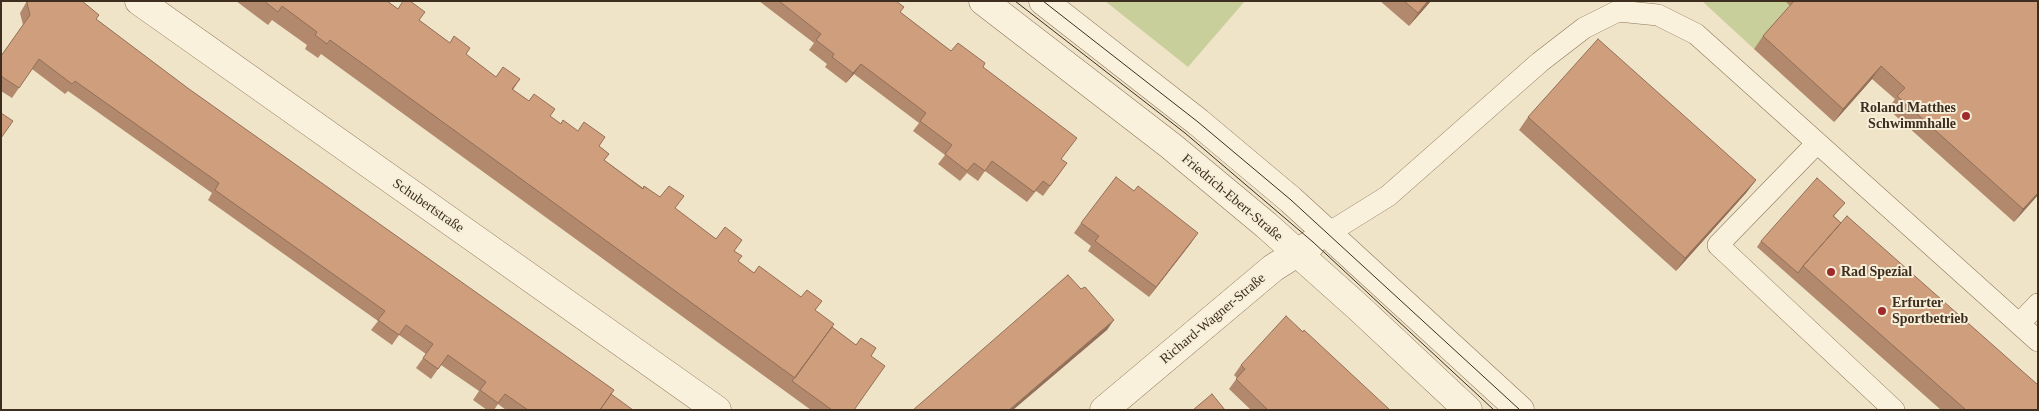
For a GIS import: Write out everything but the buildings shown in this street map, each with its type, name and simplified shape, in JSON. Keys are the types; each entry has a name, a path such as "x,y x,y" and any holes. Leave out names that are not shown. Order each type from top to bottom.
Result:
{"street":[{"name":"Schubertstraße","path":"139,1 717,410"},
{"name":"Friedrich-Ebert-Straße","path":"983,1 1171,146 1297,252 1468,410"},
{"path":"1043,1 1198,122 1291,200 1520,410"},
{"name":"Richard-Wagner-Straße","path":"1104,410 1273,268 1327,234"}],"lane":[{"path":"1327,234 1388,196 1534,68 1584,28 1618,11 1658,16 1696,34 2038,341"},
{"path":"1817,143 1718,245 1894,410"},
{"path":"2019,324 2038,304"}],"green space":[{"path":"1105,1 1245,1 1188,67"},
{"path":"1702,1 1785,1 1791,7 1754,49"}],"tram line":[{"path":"1015,1 1185,133 1313,242 1494,410"},
{"path":"1043,1 1198,122 1291,200 1520,410"}],"place":[{"name":"Roland Matthes Schwimmhalle","path":"1966,116"},
{"name":"Rad Spezial","path":"1831,272"},
{"name":"Erfurter Sportbetrieb","path":"1882,311"}]}
